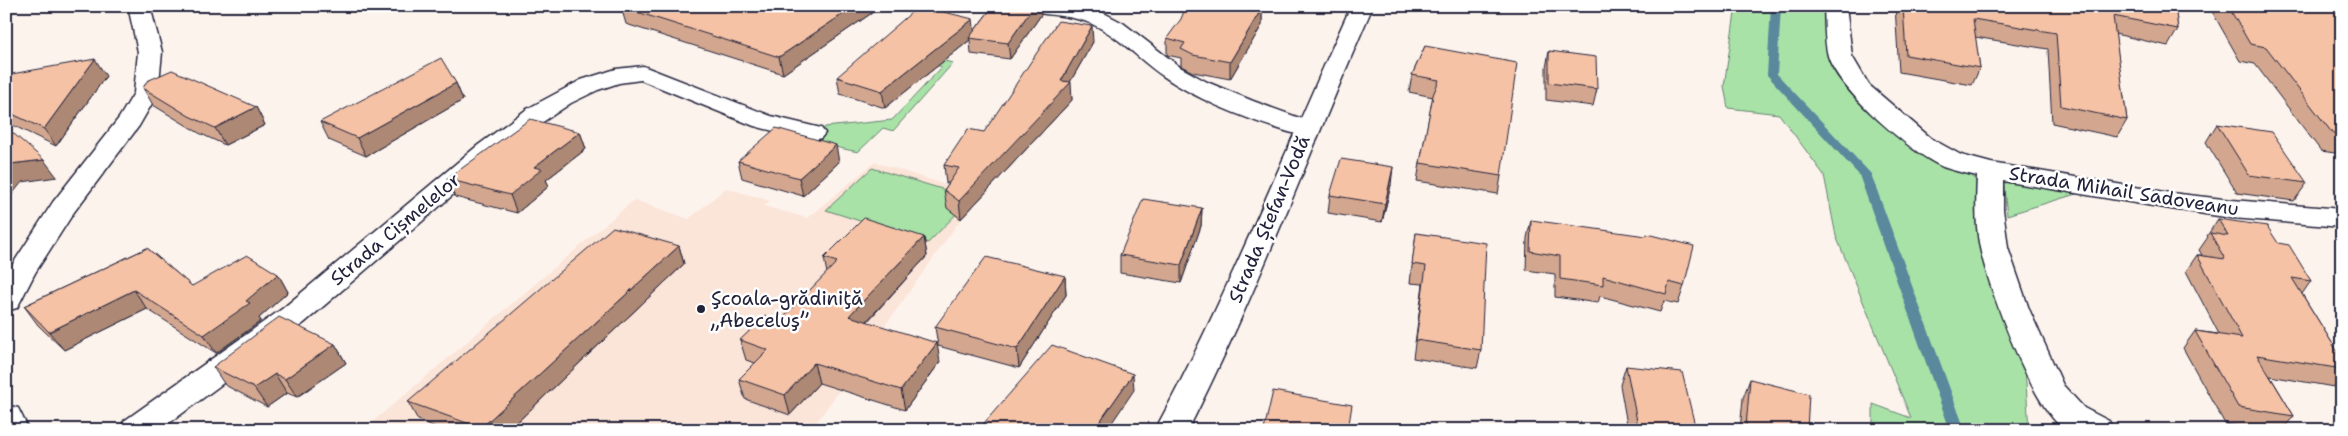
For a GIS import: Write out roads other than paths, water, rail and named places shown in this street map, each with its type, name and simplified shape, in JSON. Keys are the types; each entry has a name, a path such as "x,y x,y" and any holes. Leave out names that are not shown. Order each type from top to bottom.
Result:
{"street":[{"path":"6,301 21,273 63,208 130,121 146,93 150,52 139,6"},
{"path":"1037,6 1066,9 1090,15 1109,24 1181,78 1196,86 1246,107 1307,129"},
{"name":"Strada Ștefan-Vodă","path":"1171,430 1200,375 1246,278 1307,129 1362,6"},
{"path":"1834,6 1840,56 1849,75 1860,90 1890,118 1937,153 1952,161 1990,171"},
{"name":"Strada Cișmelelor","path":"136,430 293,316 503,137 564,98 602,80 623,73 643,73 763,121 812,133"},
{"name":"Strada Mihail Sadoveanu","path":"2097,430 2072,417 2050,391 2014,309 1994,248 1989,209 1990,171 2232,209 2342,218"},
{"path":"6,417 13,430"}],"waterway":[{"path":"1776,6 1772,75 1865,174 1958,430"}],"place":[{"name":"Şcoala-grădiniţă „Abeceluş”","path":"701,309"}]}
